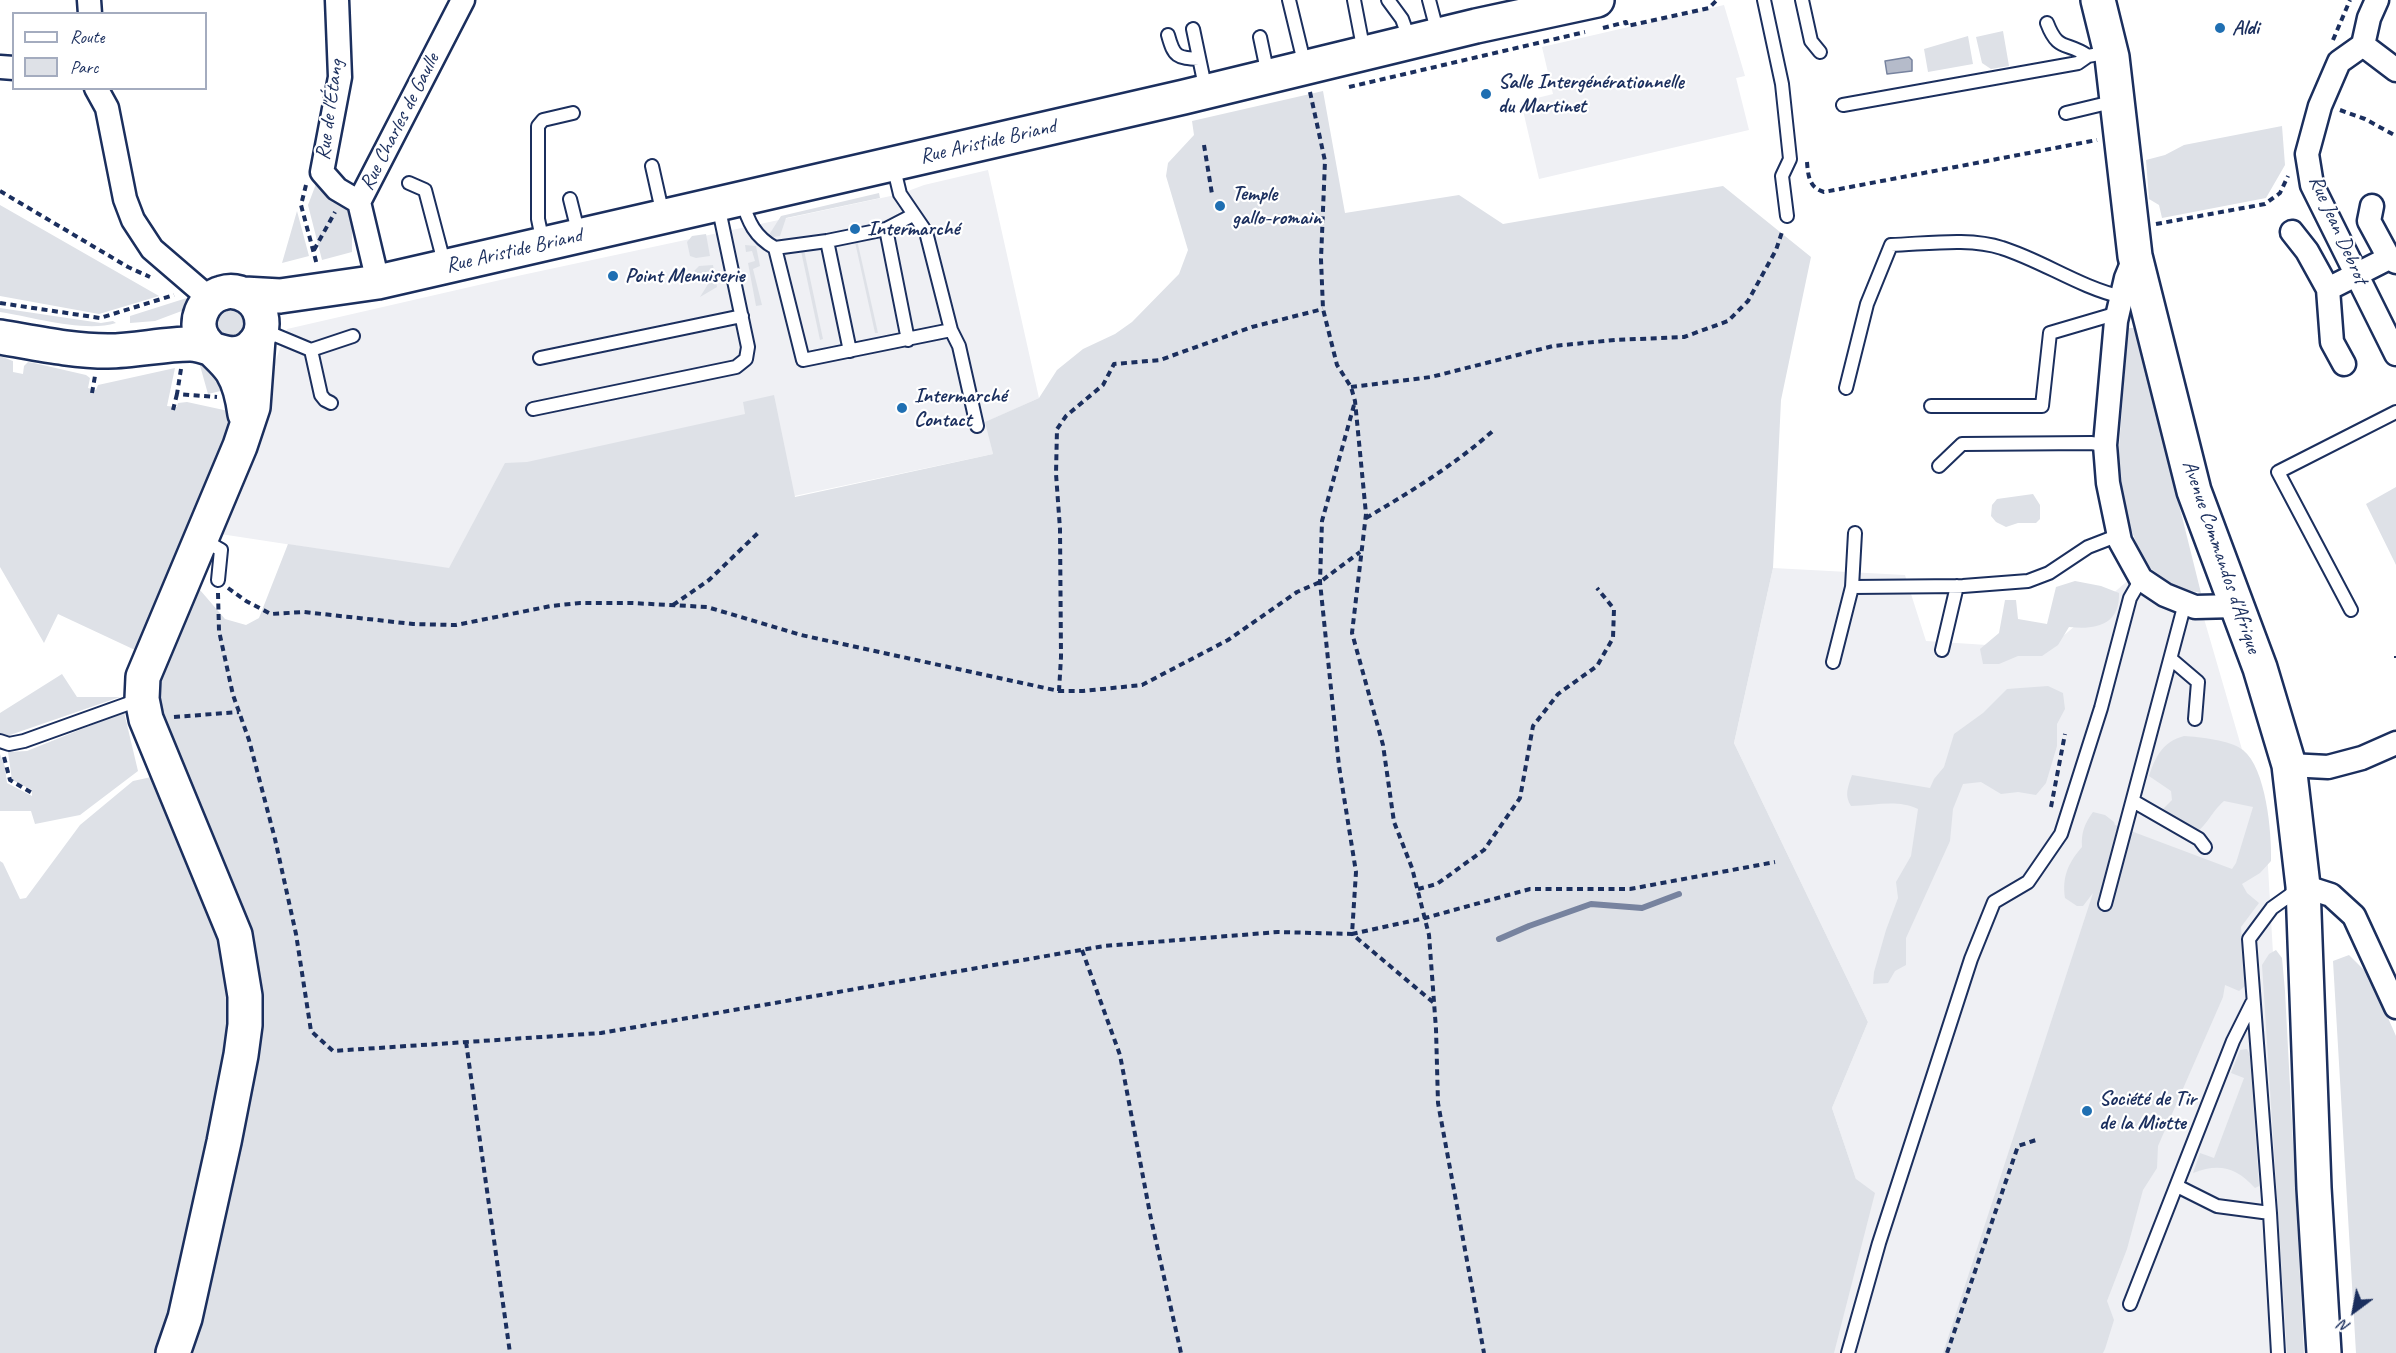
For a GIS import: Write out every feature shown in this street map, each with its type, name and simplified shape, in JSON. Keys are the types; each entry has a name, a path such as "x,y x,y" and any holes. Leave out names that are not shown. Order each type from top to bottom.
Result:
{"street":[{"name":"Rue de l'Étang","path":"338,0 340,77 322,172 352,197"},
{"name":"Rue Charles de Gaulle","path":"378,282 352,197 463,0"},
{"name":"Rue Aristide Briand","path":"0,319 60,330 115,331 162,327 182,321 212,298 280,296 378,282 1597,0"},
{"name":"Avenue Commandos d'Afrique","path":"2098,0 2099,54 2117,100 2135,256 2194,491 2260,668 2289,765 2303,885 2314,1188 2324,1353"},
{"path":"2377,0 2369,18 2363,45 2396,70"},
{"name":"Rue Jean Debrot","path":"2363,45 2339,62 2320,106 2307,154 2312,185 2396,354"},
{"path":"97,90 107,108 125,199 133,220 152,249 212,298 253,300 259,309 260,334 253,407 240,446 143,677 144,709 235,934 245,996 245,1025 241,1055 224,1142 185,1318 173,1353"},
{"path":"2328,290 2392,260 2369,221 2372,206"},
{"path":"2292,232 2307,251 2328,290 2332,342 2344,364"},
{"path":"2135,256 2120,305 2105,445 2108,483 2120,541 2141,579 2165,595 2195,607 2236,606"},
{"name":"Rue Aristide Briand","path":"260,334 309,306 378,282"},
{"path":"212,298 200,331 204,340 232,372 240,387 246,425"},
{"path":"0,337 72,349 107,351 188,344 201,345 231,354 251,347 260,334"},
{"path":"2289,765 2328,767 2362,758 2396,743"},
{"path":"2303,885 2331,895 2354,916 2396,1006"}],"lane":[{"path":"1289,0 1305,68"},
{"path":"1354,0 1364,53"},
{"path":"1388,0 1402,19 1424,39"},
{"path":"1424,39 1429,0"},
{"path":"1764,0 1782,84 1790,159 1782,177 1787,216"},
{"path":"1802,0 1811,40 1820,52"},
{"path":"2047,23 2053,39 2061,45 2099,54"},
{"path":"1193,29 1206,92"},
{"path":"1168,35 1173,51 1181,58 1199,59"},
{"path":"1260,37 1268,76"},
{"path":"1843,105 2078,63 2099,54"},
{"path":"2066,113 2117,100"},
{"path":"544,244 538,219 538,126 543,120 573,113"},
{"path":"893,164 900,194 926,232 951,330 959,346 977,426"},
{"path":"652,166 664,216"},
{"path":"409,183 425,190 445,267"},
{"path":"570,199 579,236"},
{"path":"730,201 746,213 760,240 775,248 827,241 886,229 913,215"},
{"path":"532,409 736,367 746,359 748,347 742,316 730,201"},
{"path":"886,229 908,340"},
{"path":"827,241 850,351"},
{"path":"1846,388 1867,304 1891,245 1979,242 2002,248 2099,292 2120,305"},
{"path":"775,248 803,360 951,330"},
{"path":"1931,406 2042,406 2050,333 2120,305"},
{"path":"540,358 742,316"},
{"path":"260,334 275,335 311,350 353,336"},
{"path":"311,350 321,395 331,403"},
{"path":"2351,610 2277,472 2396,412"},
{"path":"1939,466 1962,444 2091,443 2105,445"},
{"path":"1833,662 1852,587 1855,533"},
{"path":"1852,587 1957,586 2028,581 2049,573 2088,547 2119,534"},
{"path":"201,539 221,550 218,580"},
{"path":"1848,1353 1879,1243 1917,1131 1950,1020 1990,912 1994,902 2028,882 2061,834 2101,708 2130,598 2141,579"},
{"path":"1942,650 1957,586"},
{"path":"2105,904 2185,603"},
{"path":"2170,659 2198,682 2195,719"},
{"path":"0,741 9,744 24,741 144,709"},
{"path":"2133,801 2199,839 2205,847"},
{"path":"2278,1353 2270,1213 2252,1002 2249,939 2272,908 2303,885"},
{"path":"2130,1304 2233,1041 2252,1002"},
{"path":"2177,1186 2217,1206 2270,1213"}],"path":[{"path":"1523,47 1626,22 1627,26 1709,8 1717,0"},
{"path":"1305,68 1324,161 1321,259 1323,309 1337,365 1351,387 1355,401 1365,518 1352,633 1383,744 1394,822 1412,868 1429,935 1438,1103 1484,1353"},
{"path":"2320,106 2343,110 2396,136"},
{"path":"1806,157 1809,179 1818,190 1824,192 2104,139"},
{"path":"1204,145 1212,194"},
{"path":"2132,217 2145,217 2157,224 2265,204 2280,193 2289,174"},
{"path":"307,182 301,205 318,265"},
{"path":"0,191 128,267 158,280"},
{"path":"313,251 352,197"},
{"path":"1351,387 1431,377 1553,346 1684,337 1728,321 1748,301 1776,250 1787,216"},
{"path":"0,303 100,318 212,298"},
{"path":"1059,691 1060,529 1056,474 1057,429 1061,423 1066,416 1103,385 1114,364 1160,360 1252,327 1323,309"},
{"path":"92,393 94,382"},
{"path":"173,410 177,394"},
{"path":"1352,934 1356,872 1339,766 1320,582 1322,521 1355,401"},
{"path":"1365,518 1432,479 1468,453 1495,429"},
{"path":"673,605 709,580 758,532"},
{"path":"218,580 246,601 271,614 304,612 413,624 456,625 552,606 580,603 707,607 801,635 1059,691 1083,691 1142,685 1228,639 1298,592 1320,582 1360,552"},
{"path":"218,580 219,632 232,695 249,740 276,839 296,934 311,1031 333,1051 601,1033 1104,946 1278,932 1352,934 1425,918 1530,889 1630,889 1775,862"},
{"path":"1418,890 1437,884 1484,850 1520,798 1533,726 1558,694 1597,666 1613,638 1614,609 1597,588"},
{"path":"144,709 239,712"},
{"path":"2061,834 2049,818 2065,734"},
{"path":"4,756 9,780 32,793"},
{"path":"1352,934 1434,1003"},
{"path":"1082,950 1120,1056 1151,1219 1181,1353"},
{"path":"466,1042 510,1353"},
{"path":"1947,1353 2018,1146 2039,1139"}],"shaded area":[{"path":"1724,5 1745,76 1736,78 1749,130 1539,179 1521,102 1553,94 1542,47"},
{"path":"988,170 1039,398 986,422 993,454 449,569 214,533 287,329 522,275 900,194 924,185"},
{"path":"2180,536 2266,832 2296,1353 1789,1353 1856,1179 1832,1108 1868,1022 1734,743 1773,568 1905,575 1926,641 2048,649"}],"green space":[{"path":"2003,31 2009,66 1991,69 1982,63 1976,37"},
{"path":"1968,36 1973,64 1928,72 1924,49"},
{"path":"1323,91 1345,213 1459,195 1503,224 1723,186 1811,257 1781,400 1773,568 1734,743 1868,1022 1832,1108 1856,1179 1875,1193 1834,1353 0,1353 0,861 20,899 26,898 80,825 133,781 156,776 191,806 152,687 194,583 225,619 246,625 259,618 288,544 449,568 505,463 527,462 745,414 743,402 774,395 795,497 993,454 985,422 1039,398 1057,370 1083,349 1115,334 1132,322 1179,274 1188,250 1166,176 1168,163 1194,135 1192,121"},
{"path":"2282,126 2285,165 2266,198 2162,218 2159,205 2149,199 2146,160 2165,155 2184,145"},
{"path":"316,184 352,214 352,252 322,260 308,205"},
{"path":"879,193 880,198 786,218 780,236 767,238 781,216"},
{"path":"0,205 159,296 99,314 0,296"},
{"path":"297,211 309,256 282,263"},
{"path":"706,234 710,256 696,258 690,256 687,242 692,236"},
{"path":"857,240 878,333 875,333 855,242"},
{"path":"745,245 756,246 760,266 753,269 762,305 756,306 748,263 755,261 752,251 746,252"},
{"path":"804,250 823,339 820,340 801,251"},
{"path":"713,265 717,287 700,297 710,281 694,271 699,266"},
{"path":"193,296 187,309 155,321 130,323 130,316"},
{"path":"231,305 245,314 246,330 233,340 217,335 213,318"},
{"path":"0,308 101,323 113,321 116,323 103,326 74,325 0,312"},
{"path":"2128,328 2135,328 2201,593 2175,587 2144,563 2126,516 2117,473"},
{"path":"0,356 13,361 13,372 23,374 24,366 28,362 86,375 90,378 88,388 96,390 98,385 175,368 167,406 177,407 178,403 187,402 233,412 200,508 135,650 58,614 44,643 0,567"},
{"path":"209,358 233,388 208,394 199,362"},
{"path":"2396,487 2396,565 2366,504"},
{"path":"2033,494 2040,505 2040,519 2036,523 2018,523 2006,527 1996,522 1991,516 1992,505 1997,499"},
{"path":"2075,581 2101,586 2119,593 2118,604 2111,619 2097,626 2069,627 2058,645 2042,656 2018,656 1999,664 1983,664 1980,649 1999,633 2005,600 2016,600 2018,619 2047,624 2056,587"},
{"path":"62,674 77,697 120,697 7,736 0,735 0,713"},
{"path":"2048,686 2063,693 2065,709 2057,724 2057,746 2046,783 2036,795 2018,792 2001,794 1981,782 1963,784 1953,809 1950,841 1906,938 1906,965 1895,971 1888,983 1873,984 1874,972 1886,930 1898,898 1896,882 1911,856 1918,809 1902,804 1851,806 1847,795 1852,775 1930,788 1944,767 1954,734 1983,713 2007,689"},
{"path":"124,712 138,771 80,815 35,824 31,811 0,811 0,754 5,767 7,783 32,796 32,790 12,780 8,752 27,751"},
{"name":"Société de Tir de la Miotte","path":"2184,736 2223,741 2243,750 2251,759 2266,802 2271,861 2260,873 2242,884 2247,893 2259,903 2241,927 2245,986 2239,991 2225,985 2223,997 2158,1146 2157,1168 2143,1190 2127,1249 2107,1301 2114,1320 2105,1349 2103,1353 1943,1353 2093,893 2083,906 2077,906 2065,898 2064,890 2067,871 2082,847 2083,832 2088,820 2093,812 2105,815 2115,825 2232,869 2236,863 2253,807 2224,801 2204,825 2190,836 2169,824 2162,810 2172,800 2171,791 2149,776 2161,750"},
{"path":"2276,950 2282,958 2285,991 2304,1353 2287,1353 2262,965 2269,954"},
{"path":"2349,955 2369,975 2396,1036 2396,1353 2356,1353 2333,961"},
{"path":"2247,1049 2250,1055 2259,1186 2255,1188 2241,1175 2227,1169 2211,1168 2193,1173 2200,1153 2214,1158 2244,1078 2231,1073 2240,1050"}],"water":[{"path":"1909,57 1912,60 1912,71 1887,74 1885,61"}],"waterway":[{"path":"1499,939 1591,904 1642,908 1679,894"}],"place":[{"name":"Aldi","path":"2220,28"},
{"name":"Salle Intergénérationnelle du Martinet","path":"1486,94"},
{"name":"Temple gallo-romain","path":"1220,206"},
{"name":"Intermarché","path":"855,229"},
{"name":"Point Menuiserie","path":"613,276"},
{"name":"Intermarché Contact","path":"902,408"},
{"name":"Société de Tir de la Miotte","path":"2087,1111"}]}
